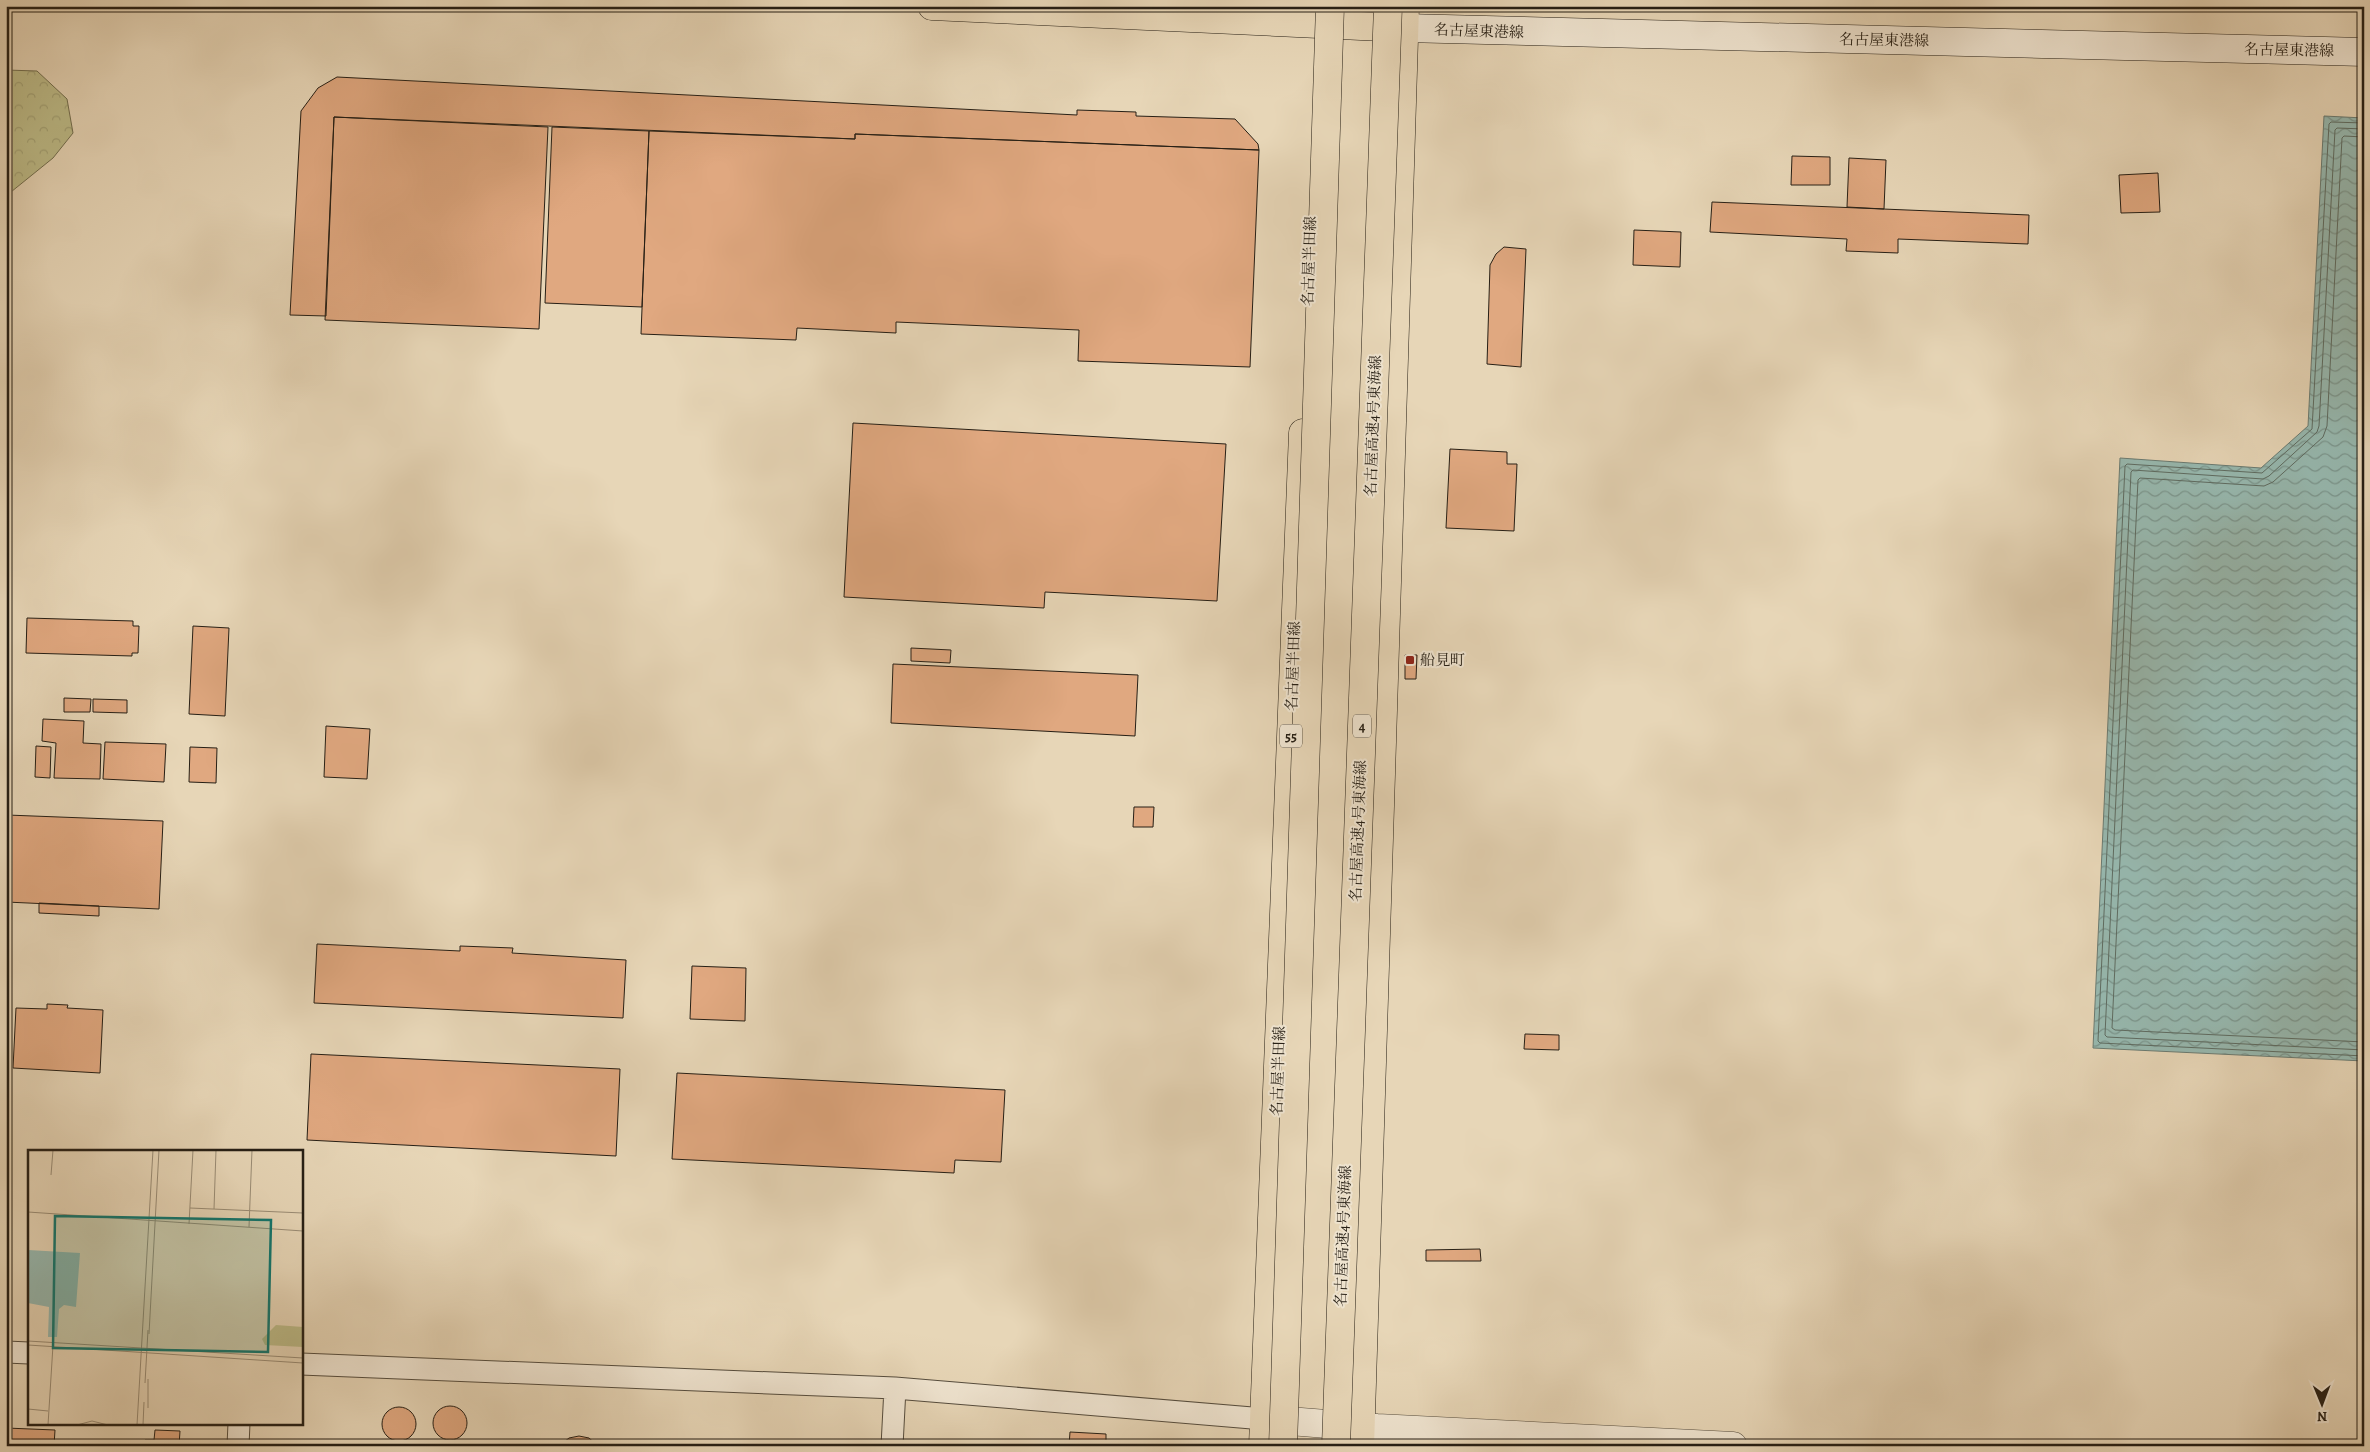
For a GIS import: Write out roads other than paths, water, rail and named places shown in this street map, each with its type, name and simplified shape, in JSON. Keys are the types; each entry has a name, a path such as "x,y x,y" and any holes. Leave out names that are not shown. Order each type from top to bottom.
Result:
{"main road":[{"path":"932,6 1324,11 1405,17 1360,1436"},
{"name":"名古屋高速4号東海線","path":"1336,1446 1388,6"},
{"path":"1283,1446 1329,51 1324,11"},
{"name":"名古屋半田線","path":"1263,1446 1324,11"},
{"name":"名古屋東港線","path":"1405,17 2364,52"},
{"path":"1264,1419 1360,1436 1733,1446"}],"lane":[{"path":"6,1352 28,1353"},
{"path":"302,1364 894,1388 1264,1419"},
{"path":"892,1446 894,1388"},
{"path":"238,1446 239,1424"}],"water":[{"path":"2324,116 2364,118 2364,1061 2093,1048 2120,458 2261,468 2308,426"}],"place":[{"name":"船見町","path":"1410,660"}]}
